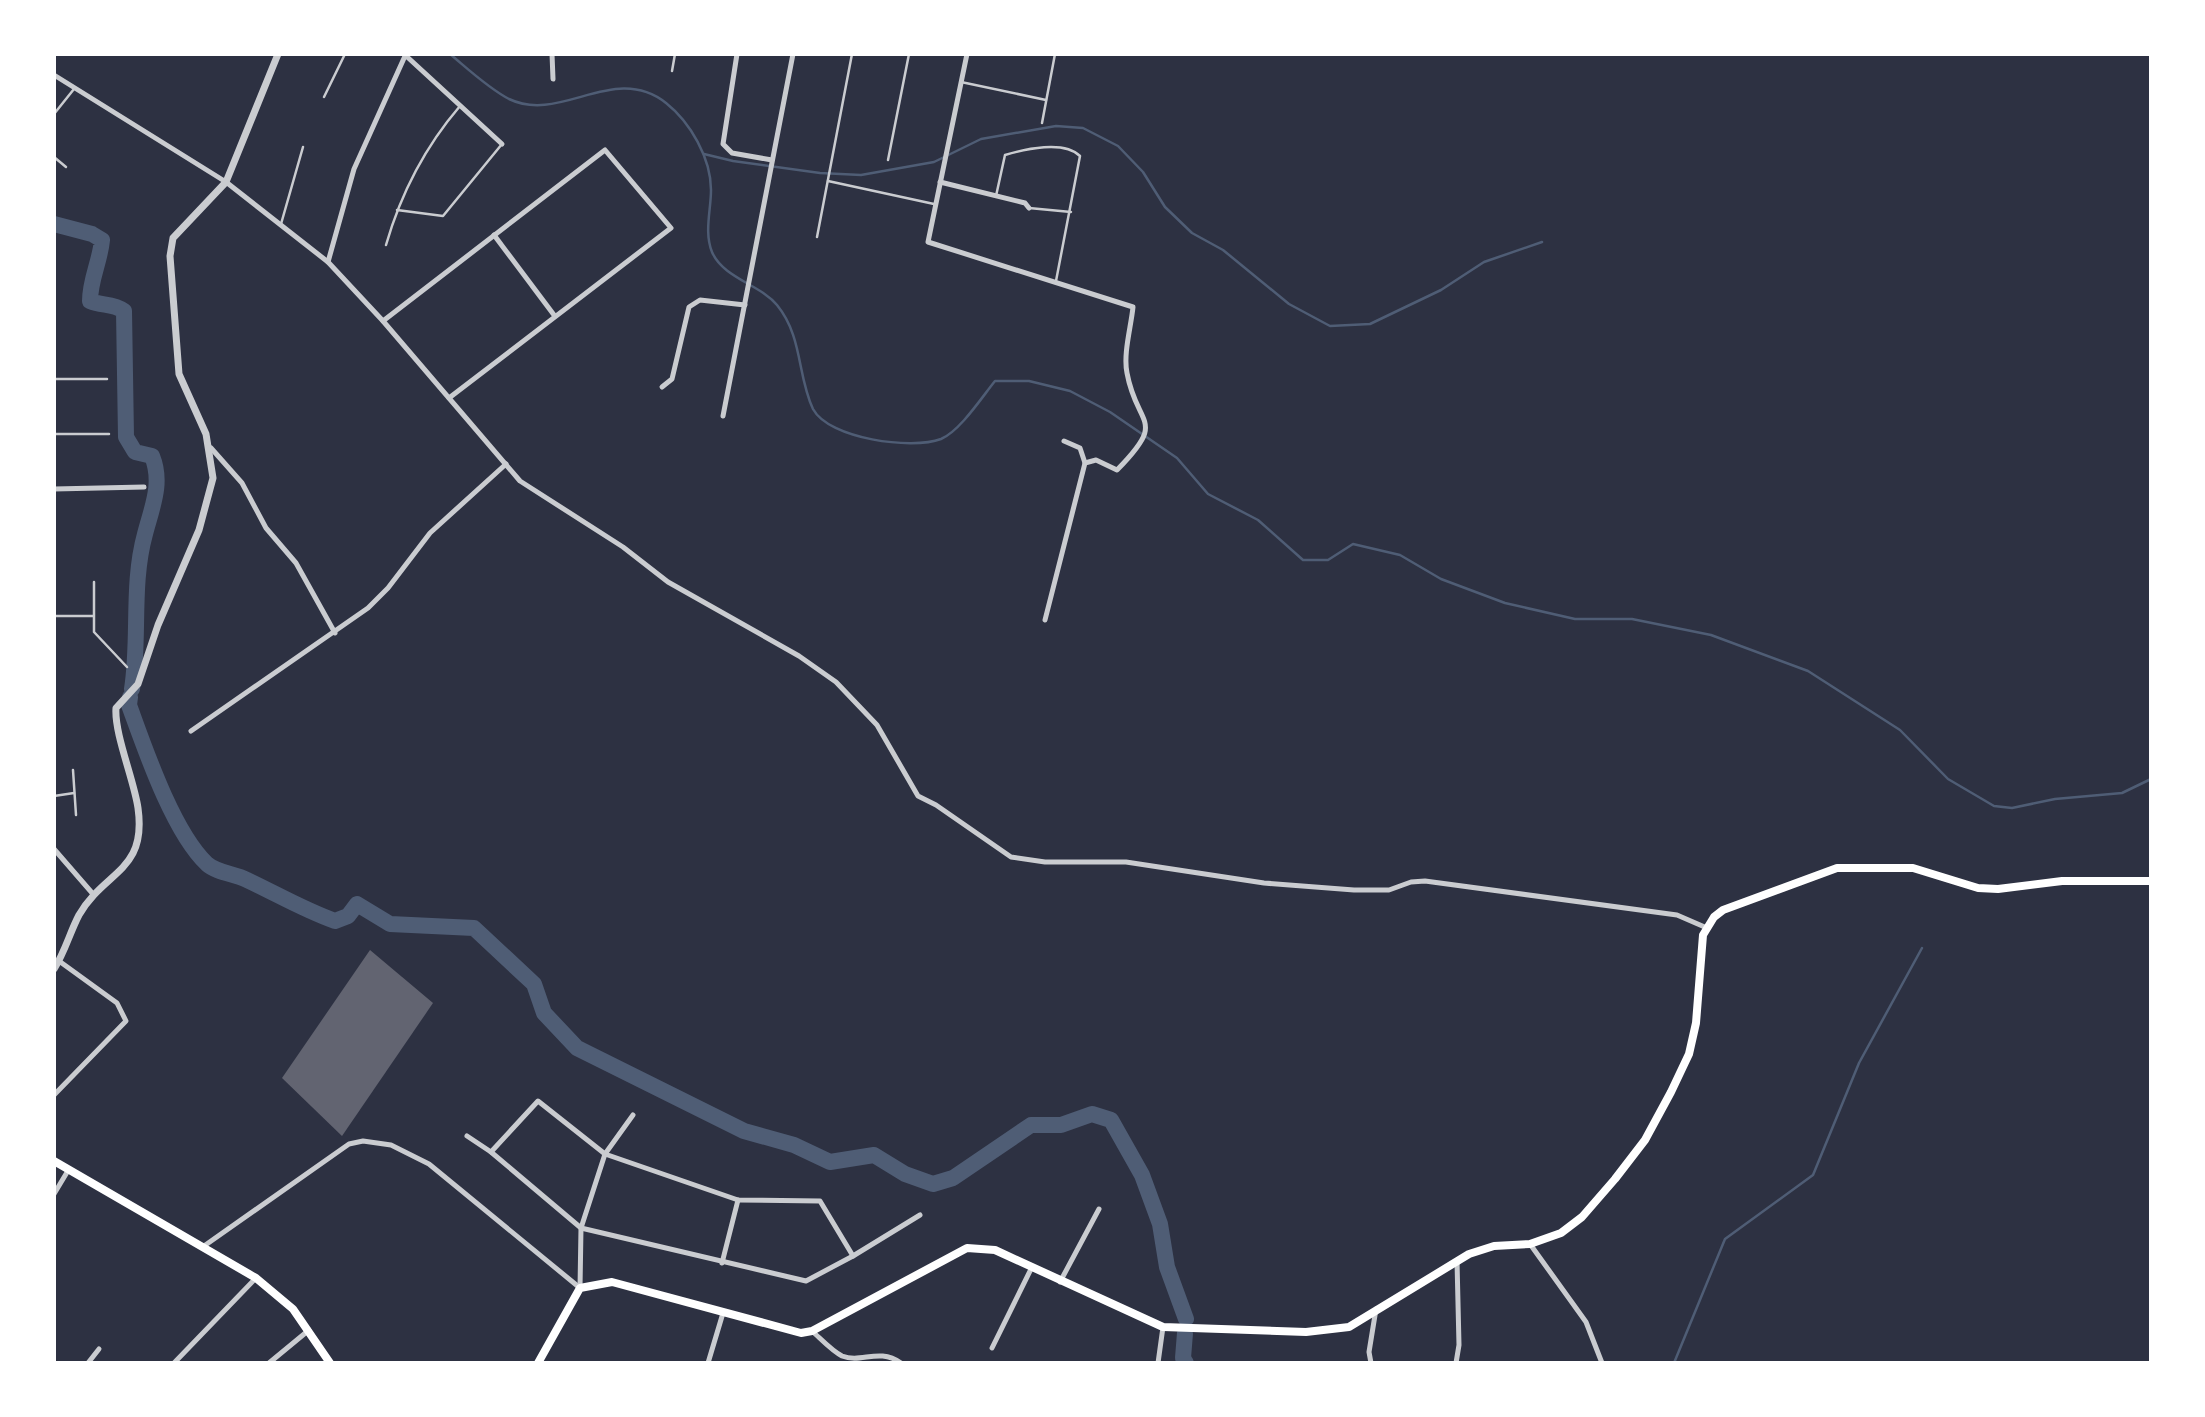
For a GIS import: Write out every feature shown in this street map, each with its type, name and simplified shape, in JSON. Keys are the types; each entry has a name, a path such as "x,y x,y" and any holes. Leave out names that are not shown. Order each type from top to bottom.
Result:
{"main road":[{"path":"538,1363 580,1288 611,1282 801,1333 812,1331 967,1248 995,1250 1163,1327 1329,1330 1349,1327 1457,1259 1494,1245 1530,1244 1561,1233 1582,1217 1645,1140 1689,1054 1696,1023 1701,953 1707,928 1723,910 1782,891 1837,868 1913,868 1978,888 1998,889 2062,881 2151,881"},
{"path":"54,1161 256,1278 293,1309 330,1363"}],"street":[{"path":"278,54 226,182 173,238 170,256 179,374 211,448 242,483 266,528 296,563 335,633"},
{"path":"552,54 554,79"},
{"path":"737,54 723,144 732,153 772,160"},
{"path":"723,416 793,54"},
{"path":"967,54 928,242 1133,307 1126,371 1144,417 1145,435 1140,447 1117,470 1096,460 1085,463"},
{"path":"328,262 354,169 405,55 502,144"},
{"path":"54,75 226,182 328,262 383,321 506,464 538,495 623,547 668,582 799,656 836,682 877,725 918,796 936,804 1011,857 1045,862 1126,862 1264,883 1342,890 1389,890 1411,882 1425,881 1676,915 1707,928"},
{"path":"383,321 604,150 671,228 449,398"},
{"path":"940,183 1025,203 1029,208"},
{"path":"494,234 554,315"},
{"path":"662,387 672,379 689,307 700,300 745,305"},
{"path":"1045,620 1085,463 1080,448 1064,441"},
{"path":"54,1094 126,1021 117,1003 57,965 78,917 93,894 127,866 139,837 138,809 116,708 138,684 158,625 199,530 213,478 211,448"},
{"path":"191,731 368,608 388,588 430,533 506,464"},
{"path":"54,489 145,487"},
{"path":"54,849 93,894"},
{"path":"491,1152 538,1101 605,1154 738,1199 820,1201 853,1256"},
{"path":"580,1288 581,1228 605,1154 632,1115"},
{"path":"467,1136 491,1152 581,1228 722,1264 810,1281 920,1215"},
{"path":"204,1246 349,1144 363,1141 391,1145 429,1164 580,1288"},
{"path":"54,1194 69,1169"},
{"path":"722,1264 738,1199"},
{"path":"1060,1282 1099,1209"},
{"path":"1530,1244 1586,1322 1602,1363"},
{"path":"1456,1363 1459,1345 1457,1259"},
{"path":"992,1348 1032,1267"},
{"path":"174,1363 256,1278"},
{"path":"1371,1363 1369,1352 1376,1309"},
{"path":"708,1363 723,1313"},
{"path":"1158,1363 1163,1327"},
{"path":"269,1363 309,1331"},
{"path":"812,1331 842,1356 860,1358 874,1353 901,1363"},
{"path":"88,1363 99,1349"}],"lane":[{"path":"324,97 345,54"},
{"path":"671,71 675,54"},
{"path":"817,237 852,54"},
{"path":"888,160 909,54"},
{"path":"1042,123 1055,54"},
{"path":"961,82 1046,100"},
{"path":"54,114 76,87"},
{"path":"386,245 396,210 428,147 460,106"},
{"path":"396,210 443,216 502,144"},
{"path":"281,224 303,147"},
{"path":"996,197 1005,155 1027,149 1068,149 1080,156 1056,281"},
{"path":"54,157 66,167"},
{"path":"828,181 936,204"},
{"path":"1029,208 1071,212"},
{"path":"54,379 107,379"},
{"path":"54,434 109,434"},
{"path":"94,582 95,635 127,667"},
{"path":"54,616 93,616"},
{"path":"73,770 76,815"},
{"path":"54,796 74,793"}],"building":[{"path":"370,950 433,1003 342,1136 282,1078"}],"waterway":[{"path":"450,54 501,95 529,105 548,104 607,90 627,89 646,92 675,111 698,142 707,166 711,190 708,237 712,252 717,261 733,275 762,292 777,305 796,343 804,383 813,409 836,428 872,439 928,442 941,439 956,429 995,381 1029,381 1070,391 1110,412 1177,458 1208,494 1258,520 1303,560 1328,560 1353,544 1400,555 1441,579 1505,603 1575,619 1632,619 1711,635 1808,671 1900,730 1948,779 1994,806 2012,808 2055,799 2122,793 2151,779"},
{"path":"704,154 733,161 820,173 861,175 934,162 981,139 1056,126 1083,128 1118,146 1143,172 1165,207 1192,233 1223,250 1289,304 1330,326 1370,324 1441,290 1484,262 1542,242"},
{"path":"54,224 92,234 102,240 90,301 124,311 126,437 135,452 152,456 157,476 138,573 132,689"},
{"path":"130,697 129,705 172,811 195,850 211,867 243,878 335,921 348,916 357,904 390,924 474,928 534,984 544,1013 577,1048 744,1131 794,1145 830,1162 874,1155 905,1174 933,1184 953,1178 1031,1125 1061,1125 1092,1114 1111,1120 1142,1175 1160,1224 1167,1267 1186,1319"},
{"path":"1674,1363 1725,1239 1813,1175 1859,1063 1922,948"},
{"path":"1185,1333 1183,1358 1186,1363"}]}
